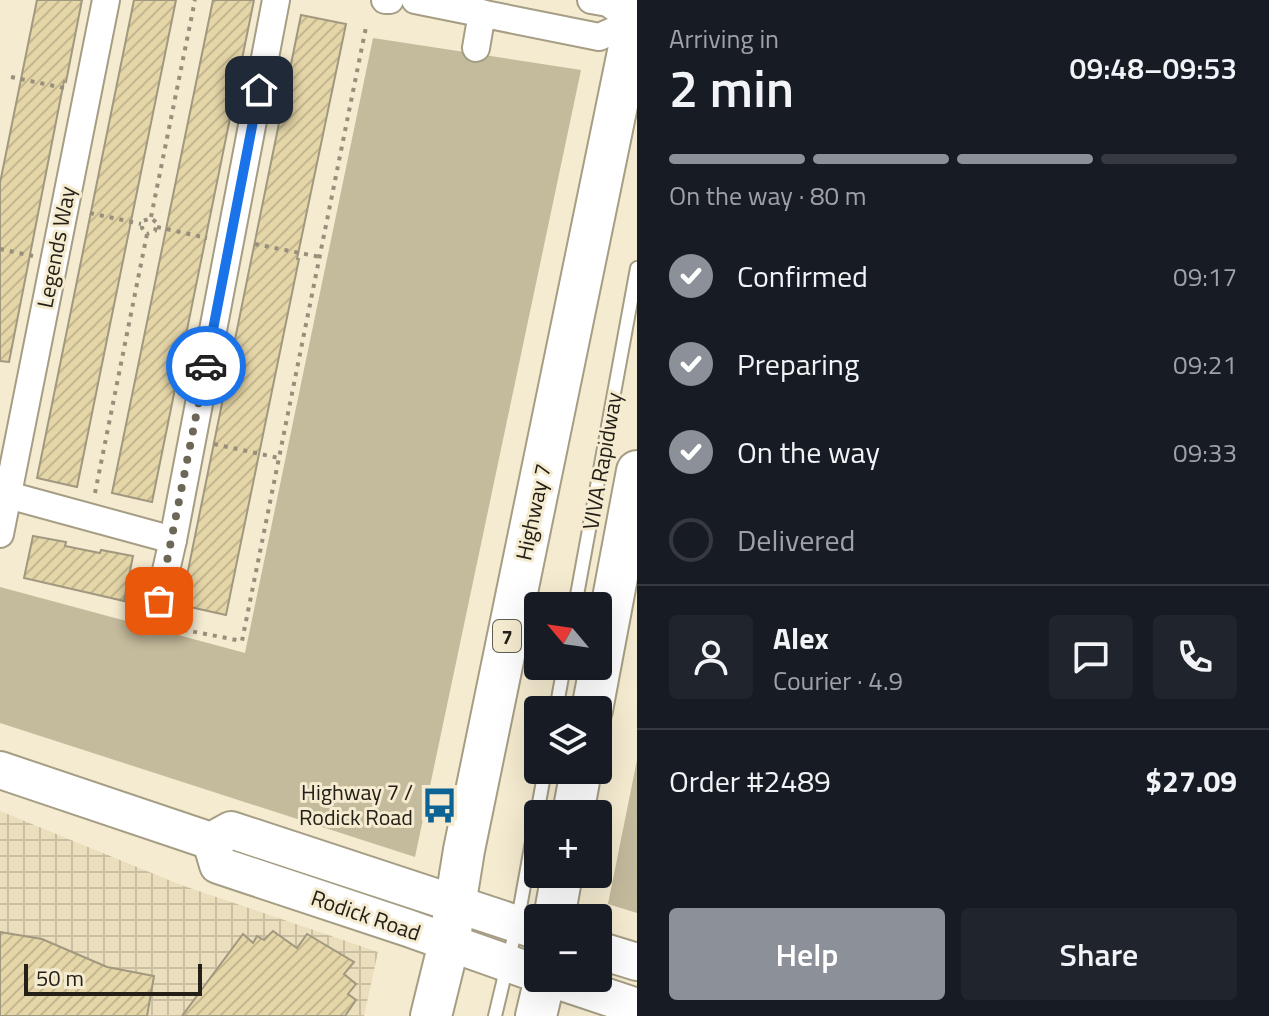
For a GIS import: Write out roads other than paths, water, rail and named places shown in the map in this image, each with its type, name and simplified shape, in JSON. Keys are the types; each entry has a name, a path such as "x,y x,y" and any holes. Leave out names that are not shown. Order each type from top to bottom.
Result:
{"main road":[{"name":"Highway 7","path":"431,1016 449,943 467,834 636,15"},
{"path":"595,696 637,471"},
{"name":"Rodick Road","path":"0,770 211,841 231,830 415,891 524,921"},
{"name":"Rodick Road","path":"211,841 218,865 523,969"},
{"path":"612,954 637,962"},
{"path":"536,1016 543,992"},
{"path":"590,992 637,1007"}],"street":[{"name":"Legends Way","path":"0,534 106,0"},
{"path":"159,601 276,0"},
{"path":"415,0 599,37 636,15"},
{"path":"591,0 608,3 636,15"},
{"path":"476,48 482,13"},
{"path":"8,495 173,540"}],"lane":[{"name":"VIVA Rapidway","path":"578,592 637,268"},
{"path":"537,904 544,784"},
{"path":"495,1016 523,969"}],"place":[{"name":"Highway 7 / Rodick Road","path":"439,805"}]}
